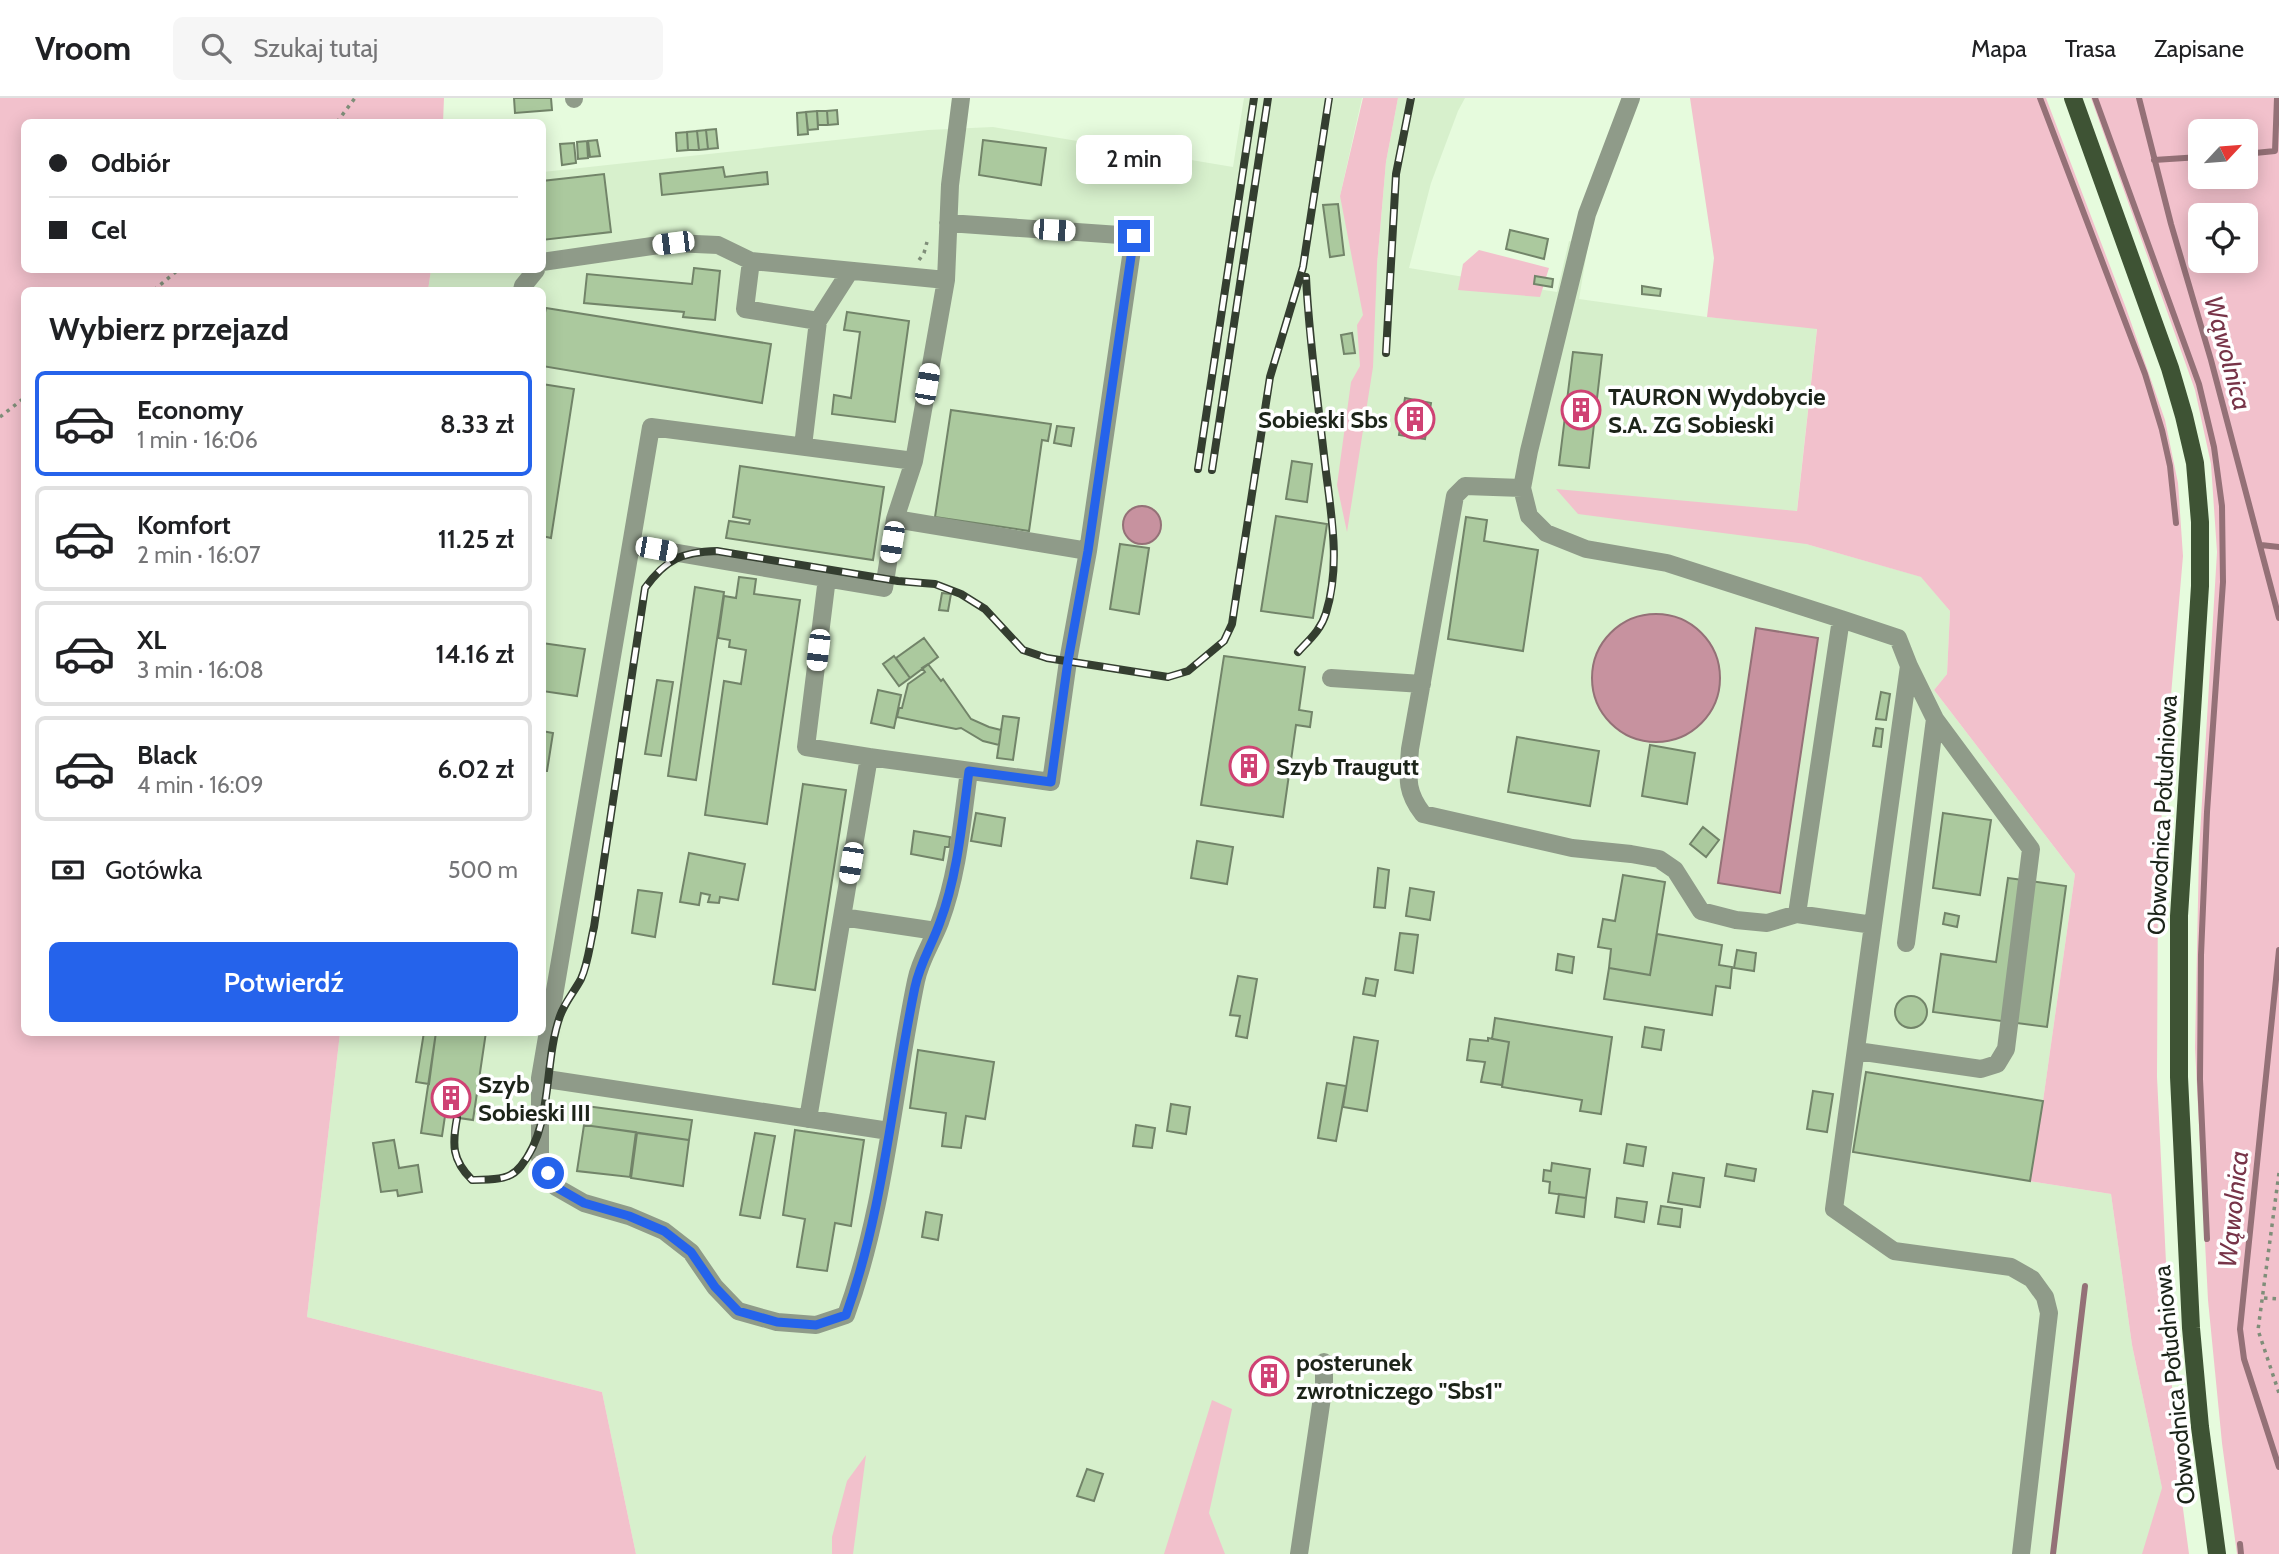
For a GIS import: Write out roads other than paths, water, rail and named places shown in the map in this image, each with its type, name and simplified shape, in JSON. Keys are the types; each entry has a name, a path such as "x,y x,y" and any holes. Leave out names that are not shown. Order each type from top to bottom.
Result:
{"main road":[{"name":"Obwodnica Południowa","path":"2073,98 2170,368 2185,416 2195,463 2200,523 2200,586 2179,916 2179,1077 2191,1328 2200,1427 2217,1554"}],"lane":[{"path":"631,545 884,588 895,519 914,461 946,280 952,159 961,98"},
{"path":"1631,98 1587,214 1529,451 1522,488 1529,516 1546,533 1586,549 1667,563 1898,638 1935,719 2031,849 2006,1049 1997,1063 1981,1069 1857,1051"},
{"path":"827,578 806,747 1051,782 1134,236 948,223"},
{"path":"546,261 673,243 718,245 751,261 946,280"},
{"path":"751,261 746,309 818,321"},
{"path":"803,446 818,321 850,271"},
{"path":"523,287 534,273"},
{"path":"914,461 651,427 540,1078 540,1158 556,1187 584,1203 629,1216 664,1231 691,1252 715,1287 738,1311 777,1322 816,1325 846,1315 861,1275 878,1203 919,967 936,931 955,871 969,771"},
{"path":"1522,488 1465,486 1455,496 1410,749 1408,773 1411,798 1423,814 1572,848 1658,859 1675,870 1701,911 1736,920 1767,923 1797,914 1873,925"},
{"path":"895,519 1088,551"},
{"path":"1797,914 1841,619"},
{"path":"1909,666 1834,1209 1894,1251 2011,1266 2032,1279 2045,1297 2049,1313 2021,1554"},
{"path":"1331,678 1422,684"},
{"path":"1906,943 1935,719"},
{"path":"808,1119 869,757"},
{"path":"842,917 936,931"},
{"path":"540,1078 889,1131"},
{"path":"1299,1554 1323,1396 1324,1362"}],"waterway":[{"path":"2040,98 2145,374 2170,466 2176,523"},
{"path":"2095,98 2199,384 2214,447 2222,506 2223,582 2207,812 2201,955 2200,1079 2207,1239"},
{"name":"Wąwolnica","path":"2139,98 2279,618"},
{"path":"2258,153 2275,151 2277,98"},
{"path":"2154,160 2188,158"},
{"path":"2261,545 2279,547"},
{"name":"Wąwolnica","path":"2279,950 2240,1329 2244,1359 2279,1467"},
{"path":"2053,1554 2085,1286"},
{"path":"2240,1544 2241,1554"}],"railway":[{"path":"1198,469 1254,98"},
{"path":"1212,470 1268,98"},
{"path":"457,1118 455,1152 465,1173 472,1180 499,1179 511,1175 521,1166 539,1132 555,1035 562,1011 581,979 594,927 645,588 660,570 676,559 694,553 717,551 898,581 935,584 961,594 985,609 1023,650 1047,658 1168,677 1188,671 1224,641 1232,624 1270,377 1303,267 1329,98"},
{"path":"1386,353 1396,174 1411,98"},
{"path":"1298,652 1324,619 1331,595 1334,558 1306,277"}],"place":[{"name":"TAURON Wydobycie S.A. ZG Sobieski","path":"1581,410"},
{"name":"Sobieski Sbs","path":"1415,419"},
{"name":"Szyb Traugutt","path":"1249,766"},
{"name":"Szyb Sobieski III","path":"451,1098"},
{"name":"posterunek zwrotniczego \"Sbs1\"","path":"1269,1376"}]}
